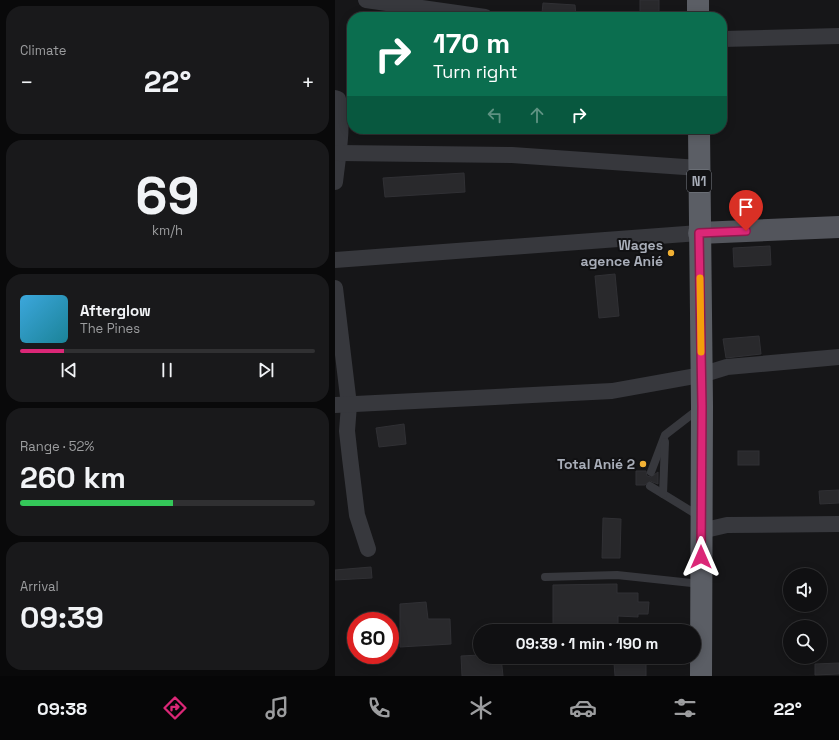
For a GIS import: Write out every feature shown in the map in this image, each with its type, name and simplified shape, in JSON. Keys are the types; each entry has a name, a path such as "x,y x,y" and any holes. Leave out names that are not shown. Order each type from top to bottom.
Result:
{"highway":[{"path":"698,0 698,12"},
{"name":"N1","path":"699,134 702,406 701,676"}],"main road":[{"path":"699,233 839,227"}],"street":[{"path":"366,0 450,12"},
{"path":"727,39 839,36"},
{"path":"335,98 339,99 340,108 339,153 335,182"},
{"path":"339,153 512,155 699,168"},
{"path":"335,260 699,233"},
{"path":"335,288 342,405 347,431 357,514 368,549"},
{"path":"342,405 612,391 701,375 727,367 839,357"},
{"path":"701,524 727,526 839,524"}],"lane":[{"path":"651,472 665,435 702,406"},
{"path":"663,494 665,435"},
{"path":"650,486 663,494 701,524"},
{"path":"545,577 617,575 701,584"}],"building":[{"path":"640,0 659,0 659,12 640,12"},
{"path":"543,3 575,5 576,12 542,12"},
{"path":"464,173 465,192 385,197 383,178"},
{"path":"770,246 771,265 734,267 733,248"},
{"path":"615,274 619,316 599,318 595,276"},
{"path":"759,336 761,354 726,358 723,339"},
{"path":"404,424 406,444 379,447 376,428"},
{"path":"738,451 759,451 759,465 738,465"},
{"path":"636,471 646,471 647,476 651,477 658,472 658,484 650,481 645,485 636,485"},
{"path":"839,490 839,503 820,504 819,491"},
{"path":"603,518 621,519 620,558 602,558"},
{"path":"371,567 372,578 335,580 335,570"},
{"path":"617,584 617,593 638,593 638,602 649,602 648,614 638,614 638,617 618,616 618,624 553,624 553,585"},
{"path":"426,602 428,619 450,619 451,644 400,647 400,604"},
{"path":"473,655 473,664 502,664 503,676 462,676 461,656"},
{"path":"839,663 839,674 815,675 815,664"},
{"path":"614,664 646,664 646,676 615,676"}],"slow traffic":[{"path":"700,278 701,352"}],"place":[{"name":"Wages agence Anié","path":"671,253"},
{"name":"Total Anié 2","path":"643,464"}],"route":[{"path":"701,557 702,406 699,233 746,231"}]}
